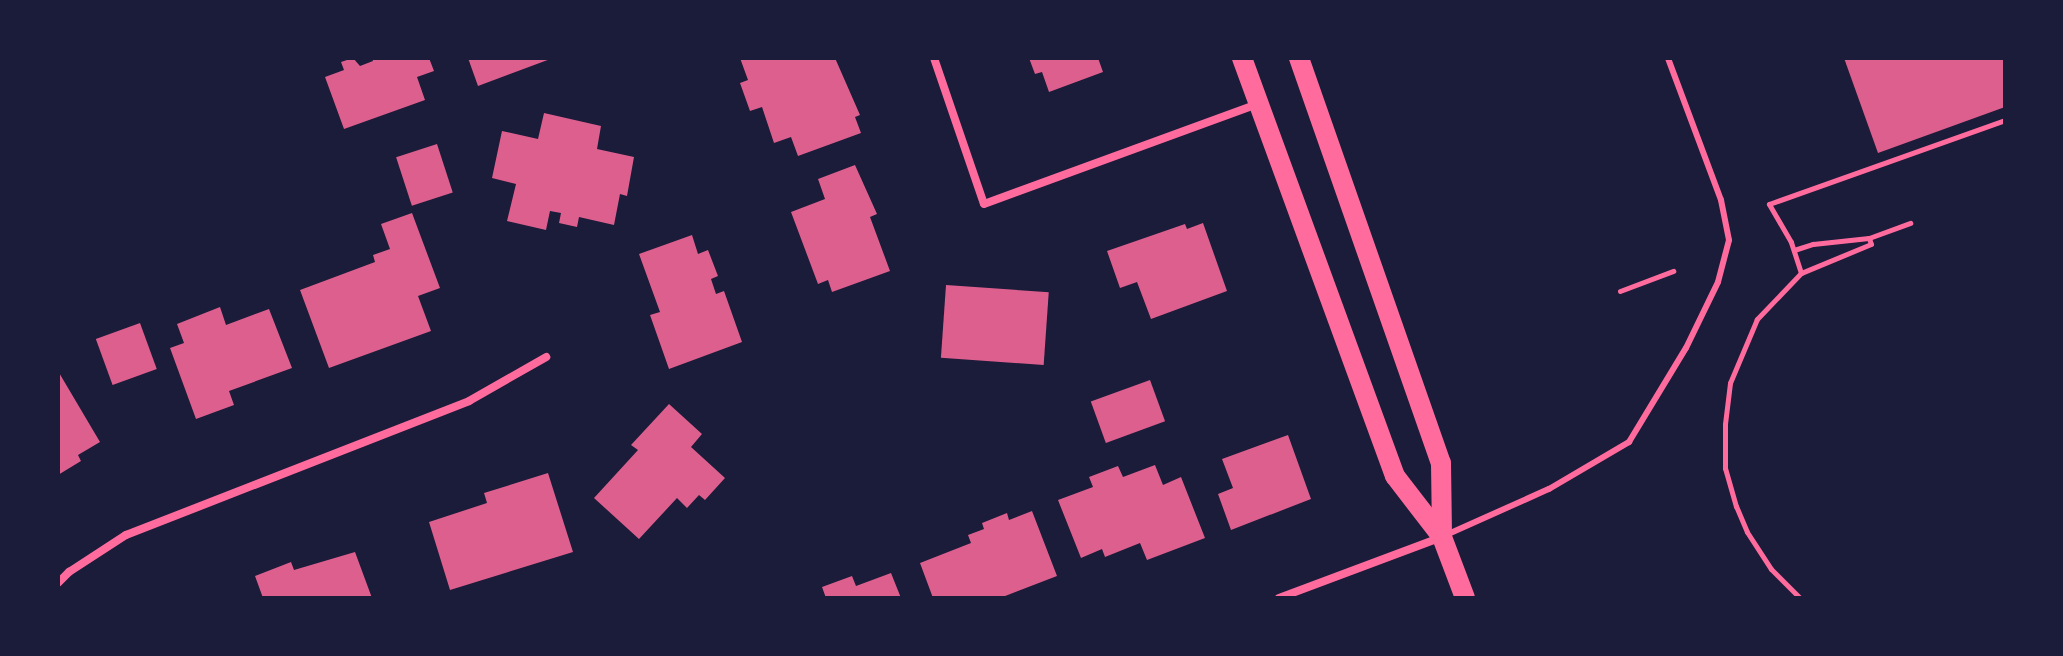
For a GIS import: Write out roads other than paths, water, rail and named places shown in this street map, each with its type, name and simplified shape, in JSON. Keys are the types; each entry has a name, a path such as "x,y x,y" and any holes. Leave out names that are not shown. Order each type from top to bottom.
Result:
{"main road":[{"path":"1242,58 1395,476 1442,537 1465,598"},
{"path":"1299,58 1441,463 1442,537"}],"street":[{"path":"934,58 984,204 1259,103"},
{"path":"58,583 69,572 126,535 469,401 546,357"},
{"path":"1279,598 1442,537"}],"lane":[{"path":"1442,537 1549,489 1629,442 1686,348 1718,282 1729,240 1721,200 1668,58"}]}
